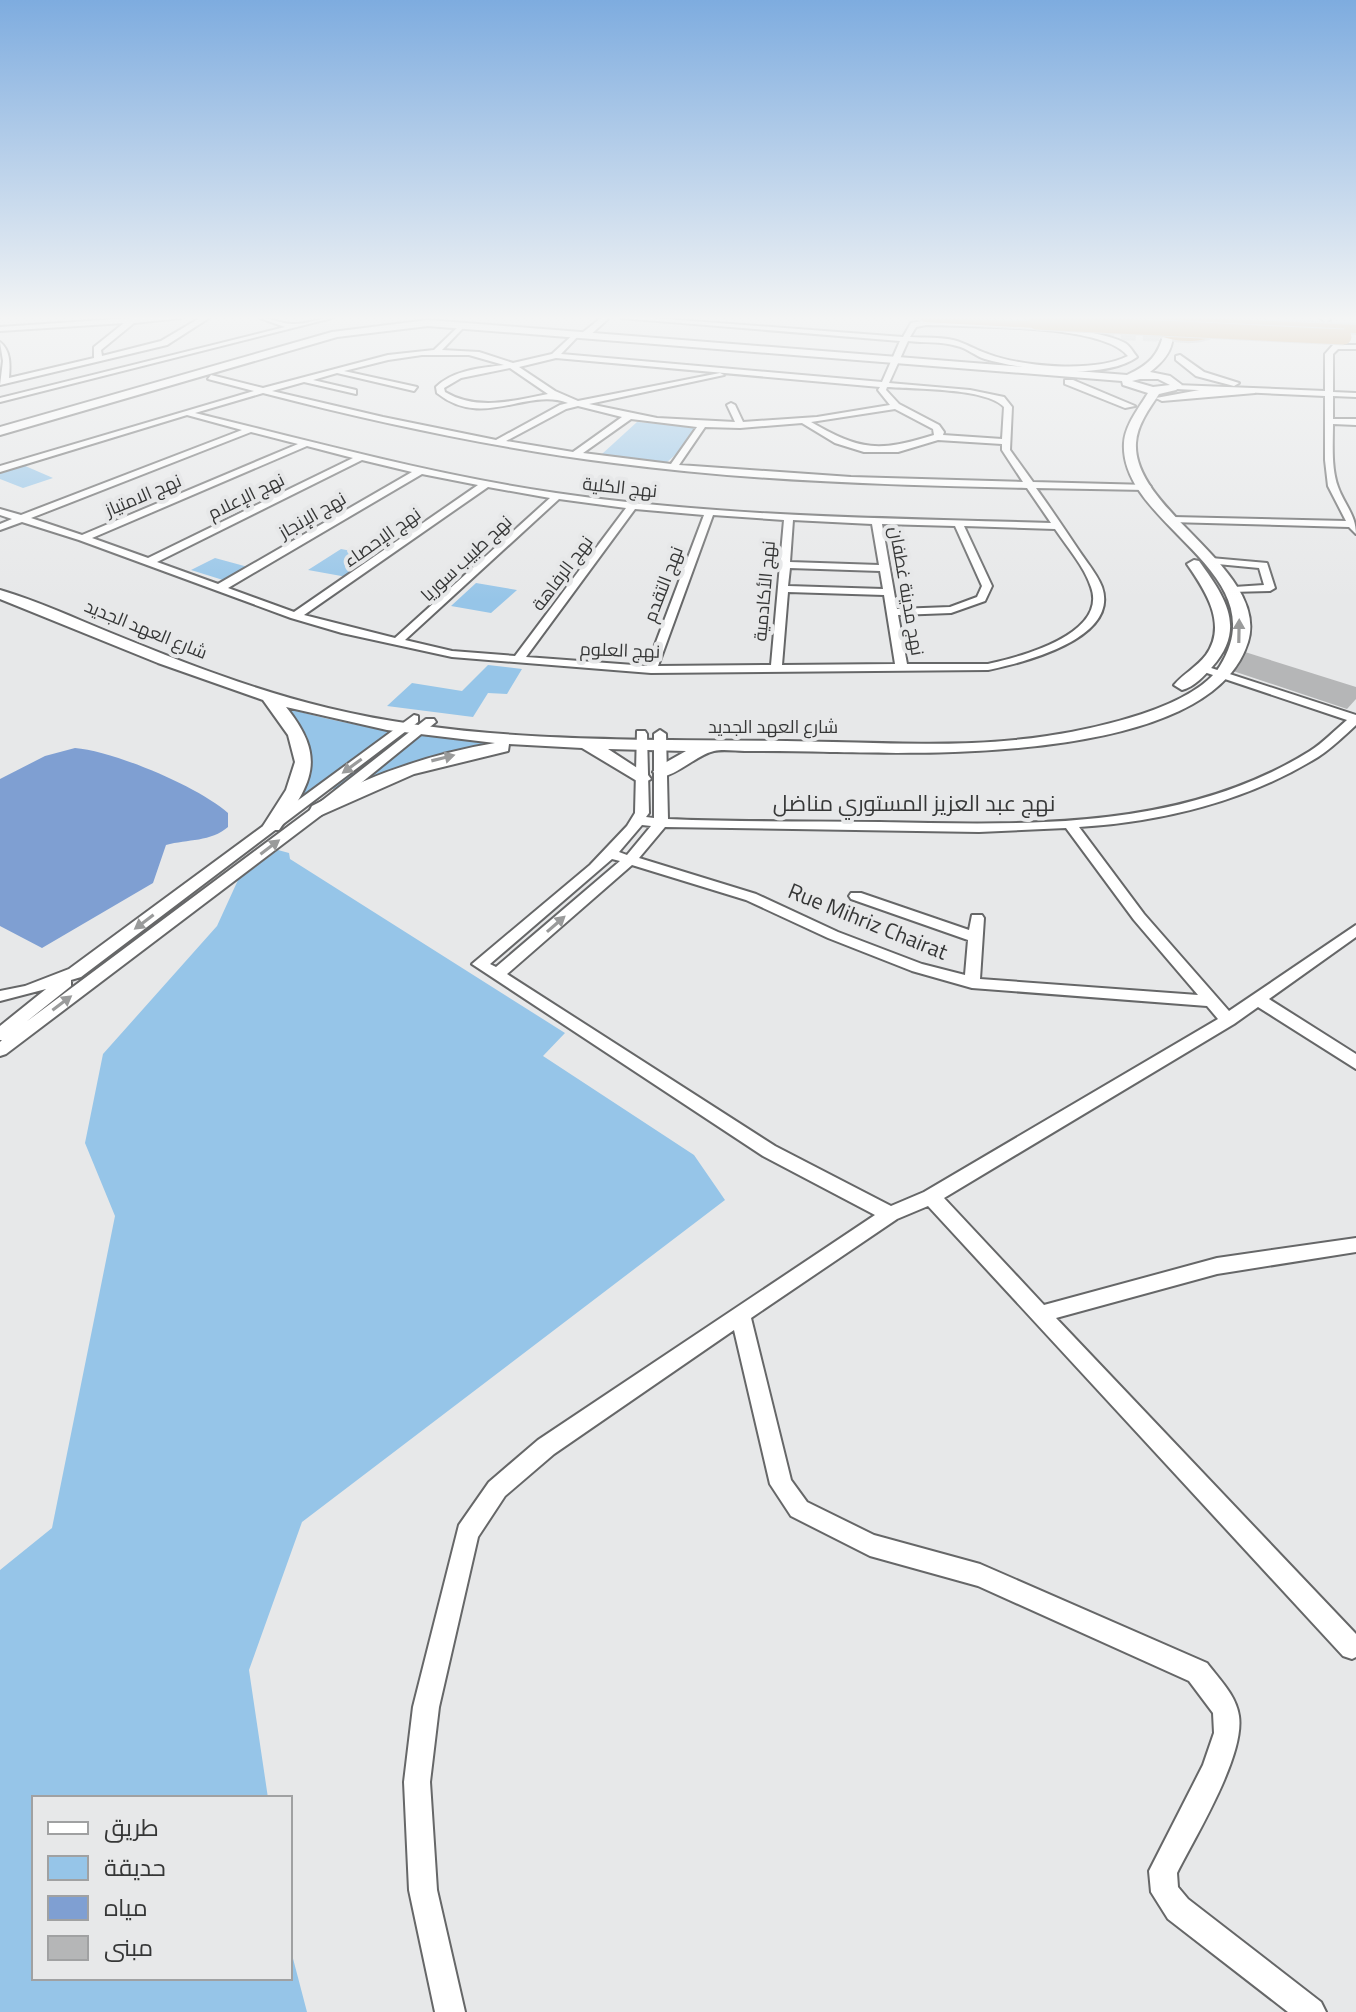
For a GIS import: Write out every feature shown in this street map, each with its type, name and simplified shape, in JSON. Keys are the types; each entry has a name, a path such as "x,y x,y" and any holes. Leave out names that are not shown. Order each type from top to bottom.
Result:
{"main road":[{"path":"0,431 67,412"},
{"path":"0,437 88,412"},
{"path":"1127,412 1120,430 1118,449 1140,487 1216,593 1223,626 1219,645 1205,669"},
{"path":"1135,412 1129,450 1140,487 1211,561 1234,590 1241,627 1238,647 1224,674"},
{"name":"شارع العهد الجديد","path":"0,583 284,691 417,725 641,740"},
{"name":"شارع العهد الجديد","path":"0,594 271,700 417,725 577,743 1026,734 1080,726 1114,716 1180,687 1205,669"},
{"name":"شارع العهد الجديد","path":"660,740 723,746 970,747 1047,741 1089,734 1159,712 1195,695 1224,674"},
{"path":"271,700 295,727 305,748 304,771 294,795 272,826"},
{"path":"319,810 358,788 415,766 533,740"},
{"path":"577,743 617,760 642,779"},
{"path":"662,772 684,757 723,746"}],"street":[{"path":"0,469 192,412"},
{"path":"358,412 498,442 673,467 770,475 1140,487"},
{"path":"498,442 554,412"},
{"path":"608,412 702,425 806,423 865,412"},
{"path":"734,412 740,425"},
{"path":"907,412 936,427 940,432 938,437"},
{"path":"806,423 838,441 864,449 898,449 938,437 1005,442 1008,412"},
{"path":"1173,520 1353,521 1333,486 1329,460 1330,412"},
{"name":"نهج الكلية","path":"188,413 420,471 557,496 633,505 789,516 1057,526"},
{"path":"575,455 628,417"},
{"path":"1330,421 1356,422"},
{"path":"673,467 702,425"},
{"path":"0,527 251,429"},
{"name":"نهج العلوم","path":"0,512 83,538 295,616 396,643 452,654 651,670 967,669 1015,662 1065,640 1085,627 1094,615 1098,591 1027,484 1006,450 1005,442"},
{"name":"نهج الامتياز","path":"83,538 305,444"},
{"path":"0,457 17,464"},
{"name":"نهج الإعلام","path":"146,563 361,457"},
{"name":"نهج الإنجاز","path":"221,587 420,471"},
{"name":"نهج الإحصاء","path":"295,616 486,484"},
{"name":"نهج طبيب سوريا","path":"396,643 557,496"},
{"name":"نهج الرفاهة","path":"517,661 633,505"},
{"path":"1219,506 1228,521"},
{"name":"نهج التقدم","path":"651,670 710,511"},
{"name":"نهج الأكادمية","path":"776,669 789,516"},
{"name":"نهج مدينة غطفان","path":"876,520 902,669"},
{"path":"893,612 951,610 981,599 986,593 987,586 958,523"},
{"path":"1211,561 1263,565 1270,588 1234,590"},
{"path":"785,565 885,568"},
{"path":"783,589 890,592"},
{"path":"1205,669 1356,719"},
{"name":"نهج عبد العزيز المستوري مناضل","path":"639,821 998,828 1070,825 1169,810 1247,788 1317,752 1356,719"},
{"path":"0,1050 319,810 417,725"},
{"path":"0,1035 75,973 272,826 417,725"},
{"path":"641,740 639,821 610,854 480,964 769,1151 890,1214"},
{"path":"497,975 630,860 661,823 660,740"},
{"path":"1070,825 1139,917 1228,1020"},
{"name":"Rue Mihriz Chairat","path":"610,854 751,897 833,935 917,968 972,983 1212,1001"},
{"path":"856,896 975,937"},
{"path":"972,983 977,918"},
{"path":"450,2012 423,1890 417,1782 426,1707 467,1533 497,1489 546,1447 890,1214 931,1197 1228,1020 1356,930"},
{"path":"0,996 28,990 75,973"},
{"path":"1257,999 1356,1063"},
{"path":"1337,1048 1356,1046"},
{"path":"931,1197 1043,1313 1352,1647"},
{"path":"1043,1313 1217,1266 1356,1245"},
{"path":"741,1317 781,1484 799,1509 870,1545 980,1575 1198,1672 1219,1699 1227,1716 1227,1742 1163,1871 1165,1892 1178,1909 1311,2012"}],"green space":[{"path":"637,422 697,427 681,450 667,462 602,454"},
{"path":"23,465 53,478 23,488 0,479 0,472"},
{"path":"341,549 378,556 347,577 308,570"},
{"path":"215,558 248,567 223,580 191,570"},
{"path":"476,583 517,590 491,613 451,606"},
{"path":"488,665 522,669 507,694 488,693 473,717 387,706 412,683 462,691"},
{"path":"286,708 395,731 506,742 444,754 362,783 299,796 309,770 310,749 303,730"},
{"path":"278,850 289,853 290,859 565,1033 543,1056 694,1155 725,1200 302,1522 249,1670 268,1796 32,1796 32,1980 292,1980 292,1955 307,2012 0,2012 0,1570 52,1528 115,1216 85,1143 103,1054 217,926 238,880"}],"water":[{"path":"75,748 133,763 197,792 228,813 228,827 207,838 166,845 153,883 42,948 0,926 0,779 45,756"}],"building":[{"path":"1245,652 1356,687 1356,699 1347,709 1233,671"}]}
